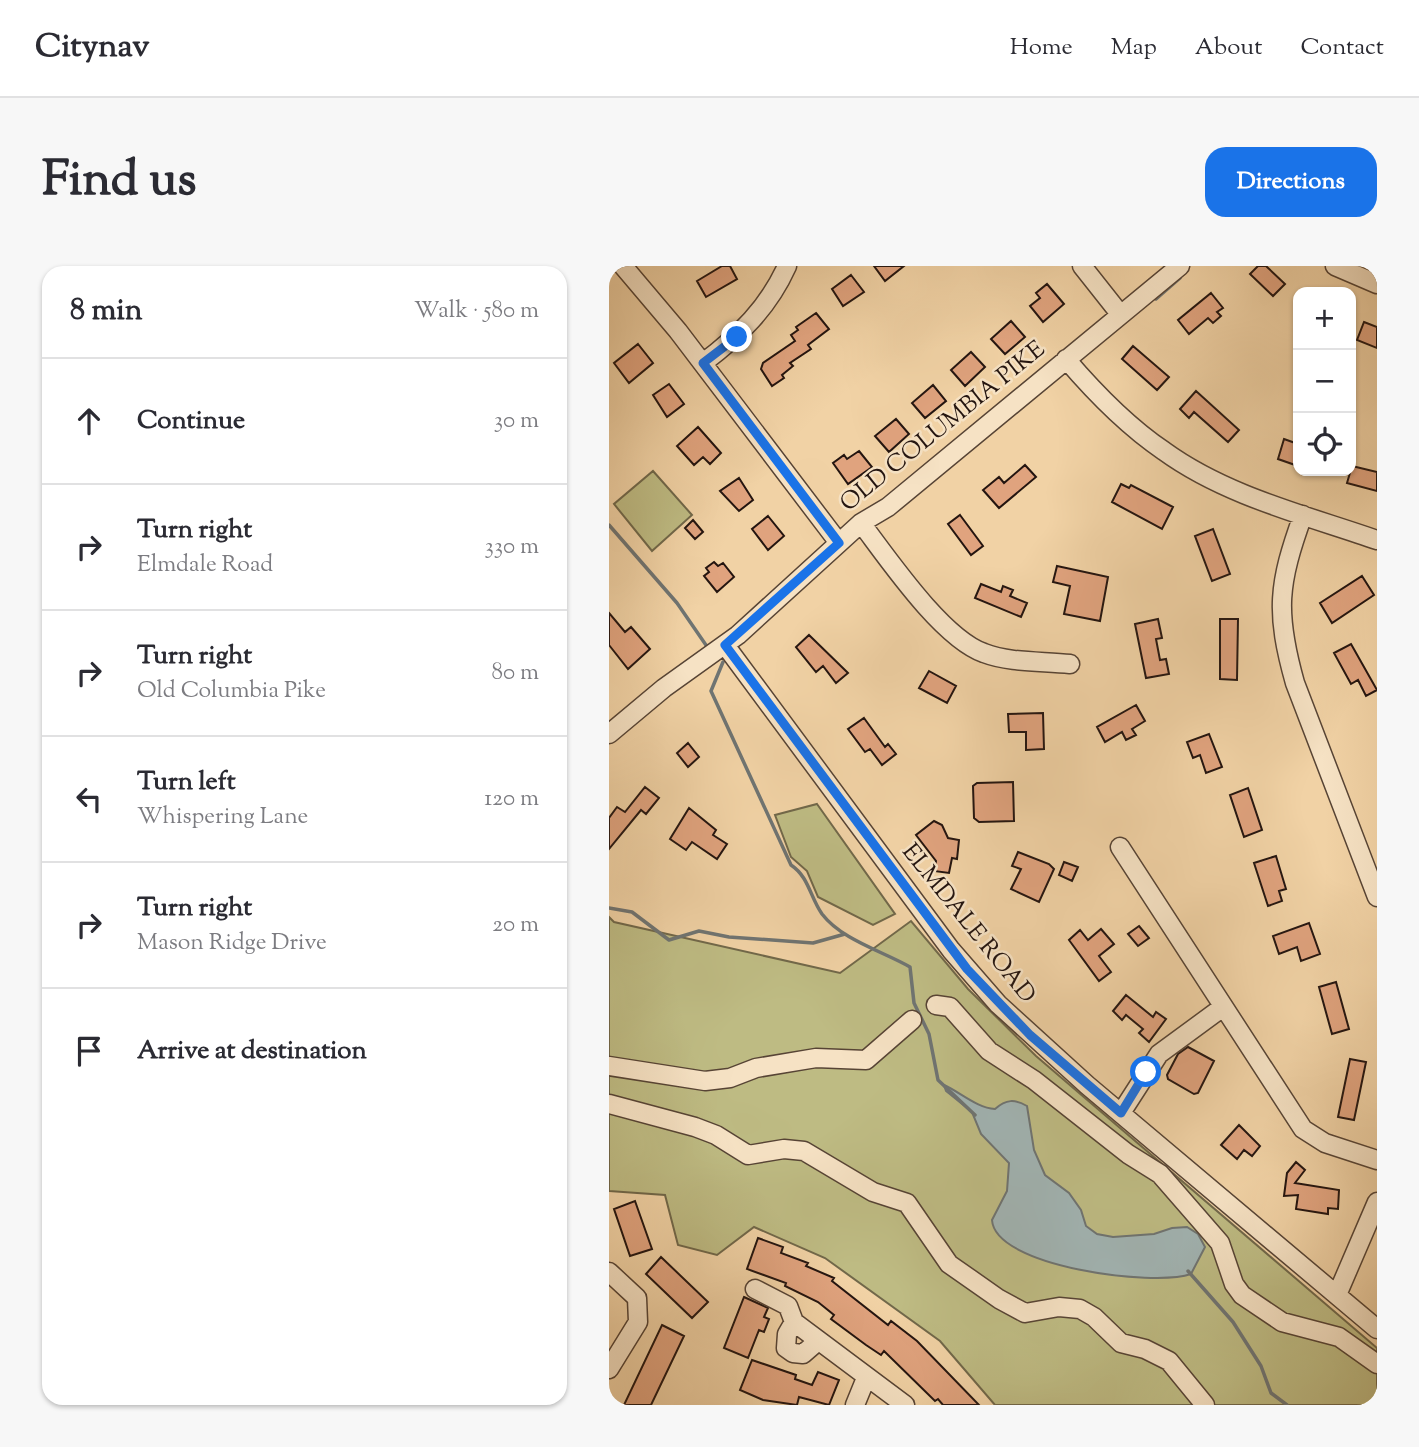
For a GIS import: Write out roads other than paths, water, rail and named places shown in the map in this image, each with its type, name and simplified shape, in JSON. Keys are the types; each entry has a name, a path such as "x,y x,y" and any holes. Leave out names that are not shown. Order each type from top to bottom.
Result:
{"street":[{"path":"623,266 703,363 839,543"},
{"path":"703,363 737,337 754,319 778,286 787,266"},
{"path":"1083,266 1120,314"},
{"name":"OLD COLUMBIA PIKE","path":"613,723 725,645 862,523 888,507 1179,266"},
{"path":"1335,266 1377,284"},
{"path":"1066,359 1106,403 1164,452 1222,484 1377,540"},
{"path":"1304,515 1282,578 1281,619 1285,647 1295,683 1377,897"},
{"path":"862,523 945,625 969,646 999,658 1070,664"},
{"name":"ELMDALE ROAD","path":"725,645 967,969 1030,1035 1377,1329"},
{"path":"1120,847 1303,1129 1325,1143 1377,1160"},
{"path":"936,1005 950,1007 989,1051 1034,1080 1128,1154 1160,1174 1220,1243 1234,1284 1242,1295 1282,1322 1339,1337 1377,1364"},
{"path":"1121,1113 1159,1054 1223,1007"},
{"path":"609,1066 705,1081 730,1078 756,1068 816,1058 866,1060 912,1020"},
{"path":"609,1104 705,1131 748,1155 784,1149 804,1151 817,1157 824,1165 873,1192 907,1203 949,1264 999,1299 1025,1313 1059,1307 1080,1309 1094,1317 1121,1343 1145,1349 1169,1362 1205,1405"},
{"path":"1337,1296 1377,1202"},
{"path":"609,1272 637,1298 638,1322 609,1369"},
{"path":"755,1289 788,1306 794,1322 905,1405"},
{"path":"794,1322 787,1334 786,1348 793,1353 803,1353 818,1340"},
{"path":"855,1405 866,1378"}],"waterway":[{"path":"1156,299 1180,278"},
{"path":"609,525 677,603 708,648"},
{"path":"723,662 711,691 791,865 802,875 818,908 830,923 851,938 910,967 914,1003 929,1034 938,1080 975,1115"},
{"path":"609,908 632,912 669,940 699,931 729,937 813,943 845,934"},
{"path":"1188,1271 1233,1322 1261,1366 1271,1393 1287,1405"}]}
